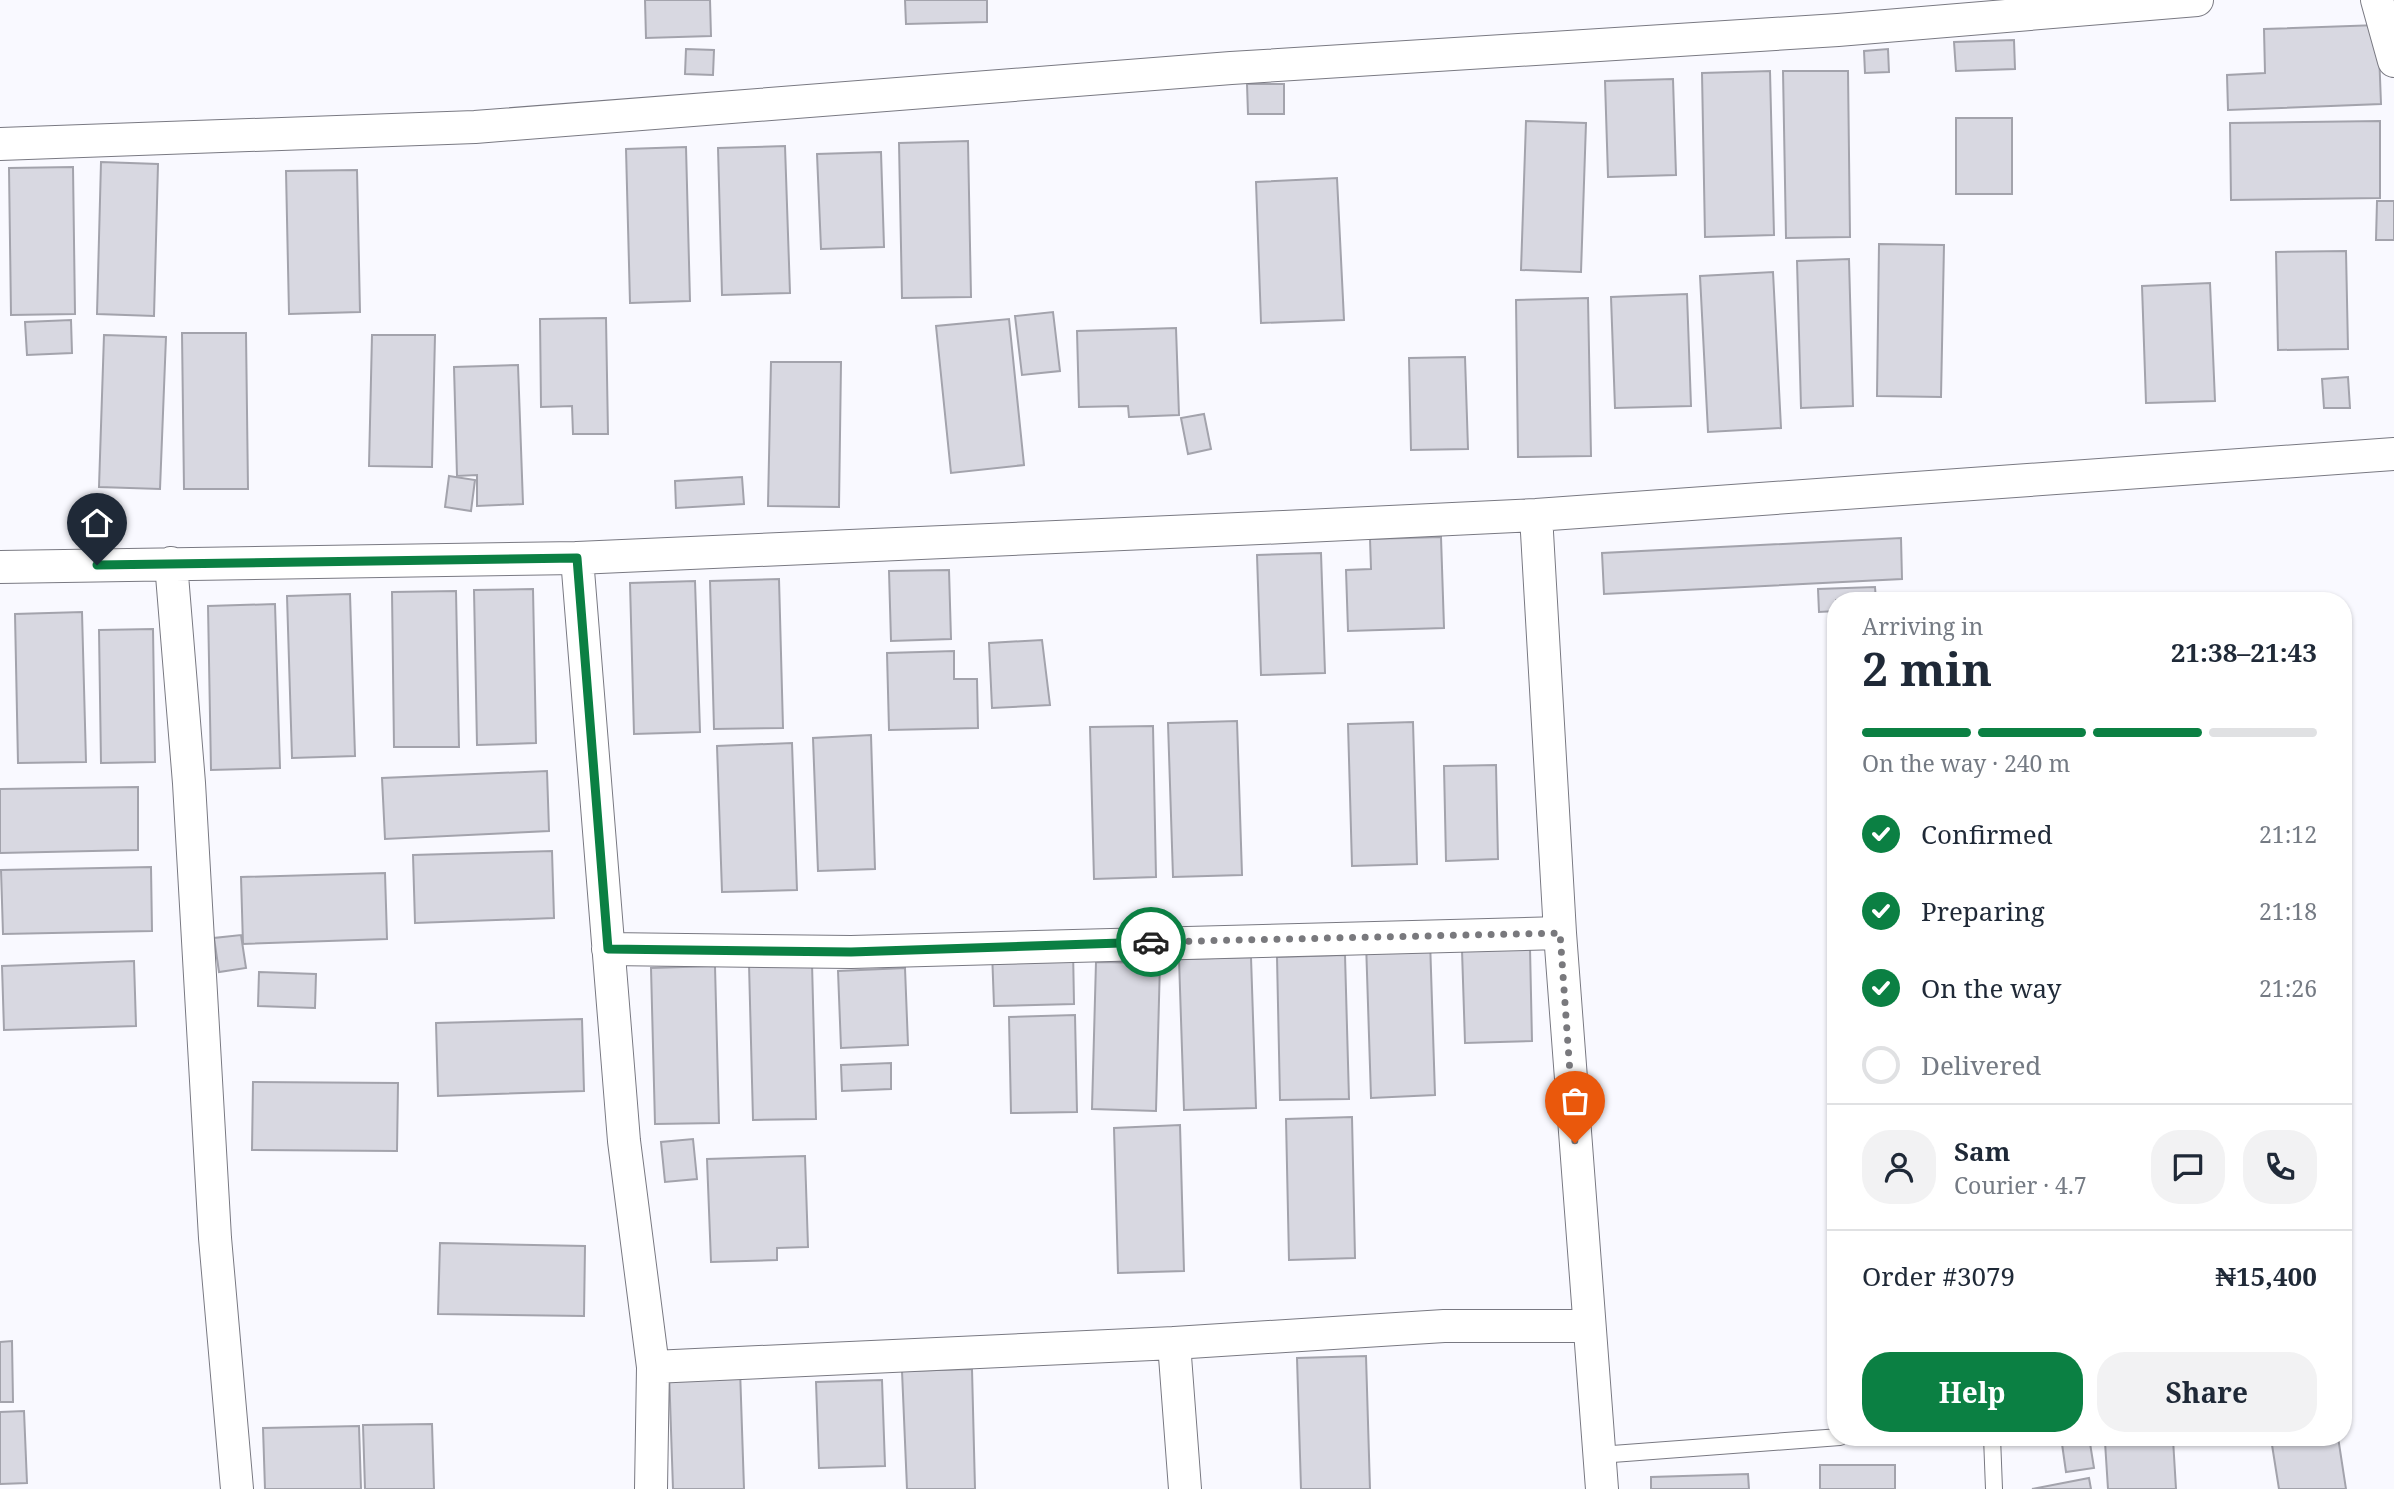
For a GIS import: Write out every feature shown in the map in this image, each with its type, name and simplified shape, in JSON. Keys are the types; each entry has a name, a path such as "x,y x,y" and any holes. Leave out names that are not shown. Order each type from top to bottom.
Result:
{"street":[{"path":"0,144 475,127 1231,68 1838,30 2197,0"},
{"path":"2377,0 2394,61"},
{"path":"0,567 577,558 1536,515 2394,454"},
{"path":"1536,515 1560,933 1587,1326 1602,1489"},
{"path":"577,558 624,1141 653,1367 651,1489"},
{"path":"171,563 190,783 215,1238 237,1489"},
{"path":"608,949 851,952 1560,933"},
{"path":"653,1367 1174,1343 1444,1326 1587,1326"},
{"path":"1174,1343 1185,1489"}],"lane":[{"path":"1599,1455 1827,1438"},
{"path":"1992,1446 1994,1489"}],"building":[{"path":"645,0 710,0 711,36 646,38"},
{"path":"905,0 987,0 987,22 906,24"},
{"path":"2378,25 2381,104 2228,110 2227,75 2265,73 2264,29"},
{"path":"2014,40 2015,69 1956,71 1954,42"},
{"path":"686,49 714,50 713,75 685,74"},
{"path":"1888,49 1889,72 1865,73 1864,51"},
{"path":"1770,71 1774,235 1705,237 1702,73"},
{"path":"1783,71 1848,71 1850,237 1786,238"},
{"path":"1673,79 1676,175 1608,177 1605,81"},
{"path":"1247,84 1284,84 1284,114 1248,114"},
{"path":"1956,118 2012,118 2012,194 1956,194"},
{"path":"1526,121 1586,123 1581,272 1521,270"},
{"path":"2380,121 2380,198 2231,200 2230,123"},
{"path":"968,141 971,297 902,298 899,143"},
{"path":"785,146 790,293 722,295 718,148"},
{"path":"686,147 690,301 630,303 626,149"},
{"path":"881,152 884,247 821,249 817,154"},
{"path":"101,162 158,164 154,316 97,314"},
{"path":"73,167 75,314 11,315 9,168"},
{"path":"357,170 360,312 289,314 286,171"},
{"path":"1337,178 1344,320 1261,323 1256,182"},
{"path":"2377,201 2394,201 2394,240 2376,240"},
{"path":"1879,244 1944,245 1941,397 1877,396"},
{"path":"2346,251 2348,349 2278,350 2276,252"},
{"path":"1849,259 1853,406 1801,408 1797,261"},
{"path":"1773,272 1781,428 1708,432 1700,276"},
{"path":"2210,283 2215,401 2146,403 2142,286"},
{"path":"1687,294 1691,406 1615,408 1611,297"},
{"path":"1588,298 1591,456 1518,457 1516,300"},
{"path":"1053,312 1060,371 1022,375 1015,316"},
{"path":"606,318 608,434 573,434 572,406 541,407 540,319"},
{"path":"1009,319 1024,465 951,473 936,326"},
{"path":"71,320 72,353 27,355 25,322"},
{"path":"1176,328 1179,415 1129,417 1128,406 1079,407 1077,331"},
{"path":"182,333 246,333 248,489 184,489"},
{"path":"104,335 166,337 160,489 99,487"},
{"path":"372,335 435,335 432,467 369,466"},
{"path":"1465,357 1468,449 1411,450 1409,358"},
{"path":"771,362 841,362 839,507 768,506"},
{"path":"518,365 523,504 477,506 477,475 457,476 454,367"},
{"path":"2348,377 2350,408 2324,408 2322,379"},
{"path":"1204,414 1211,449 1188,454 1181,418"},
{"path":"449,476 475,480 471,511 445,507"},
{"path":"742,477 744,504 676,508 675,481"},
{"path":"1441,537 1444,628 1348,631 1346,570 1371,569 1370,539"},
{"path":"1901,538 1902,579 1604,594 1602,553"},
{"path":"1321,553 1325,673 1261,675 1257,555"},
{"path":"949,570 951,639 891,641 889,571"},
{"path":"779,579 783,728 714,729 710,581"},
{"path":"695,581 700,732 634,734 630,583"},
{"path":"1875,587 1875,592 1827,592 1827,612 1819,612 1818,589"},
{"path":"533,589 536,743 477,745 474,590"},
{"path":"456,591 459,747 394,747 392,592"},
{"path":"350,594 355,756 292,758 287,596"},
{"path":"275,604 280,768 211,770 208,606"},
{"path":"82,612 86,762 18,763 15,614"},
{"path":"153,629 155,762 101,763 99,630"},
{"path":"1042,640 1050,705 992,708 989,643"},
{"path":"954,651 954,679 977,679 978,728 889,730 887,653"},
{"path":"1237,721 1242,875 1173,877 1168,723"},
{"path":"1413,722 1417,864 1352,866 1348,724"},
{"path":"1153,726 1156,877 1094,879 1090,727"},
{"path":"871,735 875,869 818,871 813,738"},
{"path":"792,743 797,890 722,892 717,746"},
{"path":"1496,765 1498,859 1446,861 1444,766"},
{"path":"547,771 549,831 385,839 382,778"},
{"path":"138,787 138,850 0,853 0,789"},
{"path":"552,851 554,918 415,923 413,855"},
{"path":"151,867 152,931 3,934 1,870"},
{"path":"385,873 387,939 243,944 241,877"},
{"path":"241,935 246,968 219,972 214,938"},
{"path":"1430,940 1435,1095 1371,1098 1366,942"},
{"path":"1073,948 1074,1004 994,1006 992,951"},
{"path":"1530,948 1532,1041 1465,1043 1462,950"},
{"path":"1345,955 1349,1099 1280,1100 1277,957"},
{"path":"1251,957 1256,1108 1184,1110 1179,959"},
{"path":"134,961 136,1026 4,1030 2,966"},
{"path":"1096,962 1160,963 1156,1111 1092,1109"},
{"path":"812,963 816,1119 753,1120 749,964"},
{"path":"715,966 719,1123 655,1124 651,968"},
{"path":"905,968 908,1045 841,1048 838,971"},
{"path":"259,972 316,974 315,1008 258,1006"},
{"path":"1075,1015 1077,1112 1011,1113 1009,1017"},
{"path":"582,1019 584,1091 438,1096 436,1023"},
{"path":"891,1063 891,1089 842,1091 841,1065"},
{"path":"253,1082 398,1083 397,1151 252,1150"},
{"path":"1352,1117 1355,1258 1289,1260 1286,1119"},
{"path":"1180,1125 1184,1271 1118,1273 1114,1128"},
{"path":"693,1139 697,1179 665,1182 661,1142"},
{"path":"805,1156 808,1247 777,1248 777,1260 711,1262 707,1159"},
{"path":"440,1243 585,1246 584,1316 438,1314"},
{"path":"12,1341 13,1402 0,1402 0,1342"},
{"path":"1366,1356 1370,1489 1301,1489 1297,1358"},
{"path":"740,1369 744,1489 673,1489 669,1371"},
{"path":"972,1369 975,1489 907,1489 902,1371"},
{"path":"882,1380 885,1466 819,1468 816,1382"},
{"path":"24,1411 27,1483 0,1484 0,1412"},
{"path":"432,1424 434,1489 365,1489 363,1425"},
{"path":"359,1426 361,1489 265,1489 263,1428"},
{"path":"2062,1446 2090,1446 2094,1468 2066,1472"},
{"path":"2105,1446 2173,1446 2176,1489 2108,1489"},
{"path":"2272,1446 2339,1446 2346,1489 2279,1489"},
{"path":"1820,1465 1895,1465 1895,1489 1820,1489"},
{"path":"1748,1474 1749,1489 1651,1489 1651,1477"},
{"path":"2089,1478 2091,1489 2032,1489"}],"way so far":[{"path":"1151,942 1560,933 1575,1143"}],"route":[{"path":"97,565 577,558 608,949 851,952 1151,942"}]}
